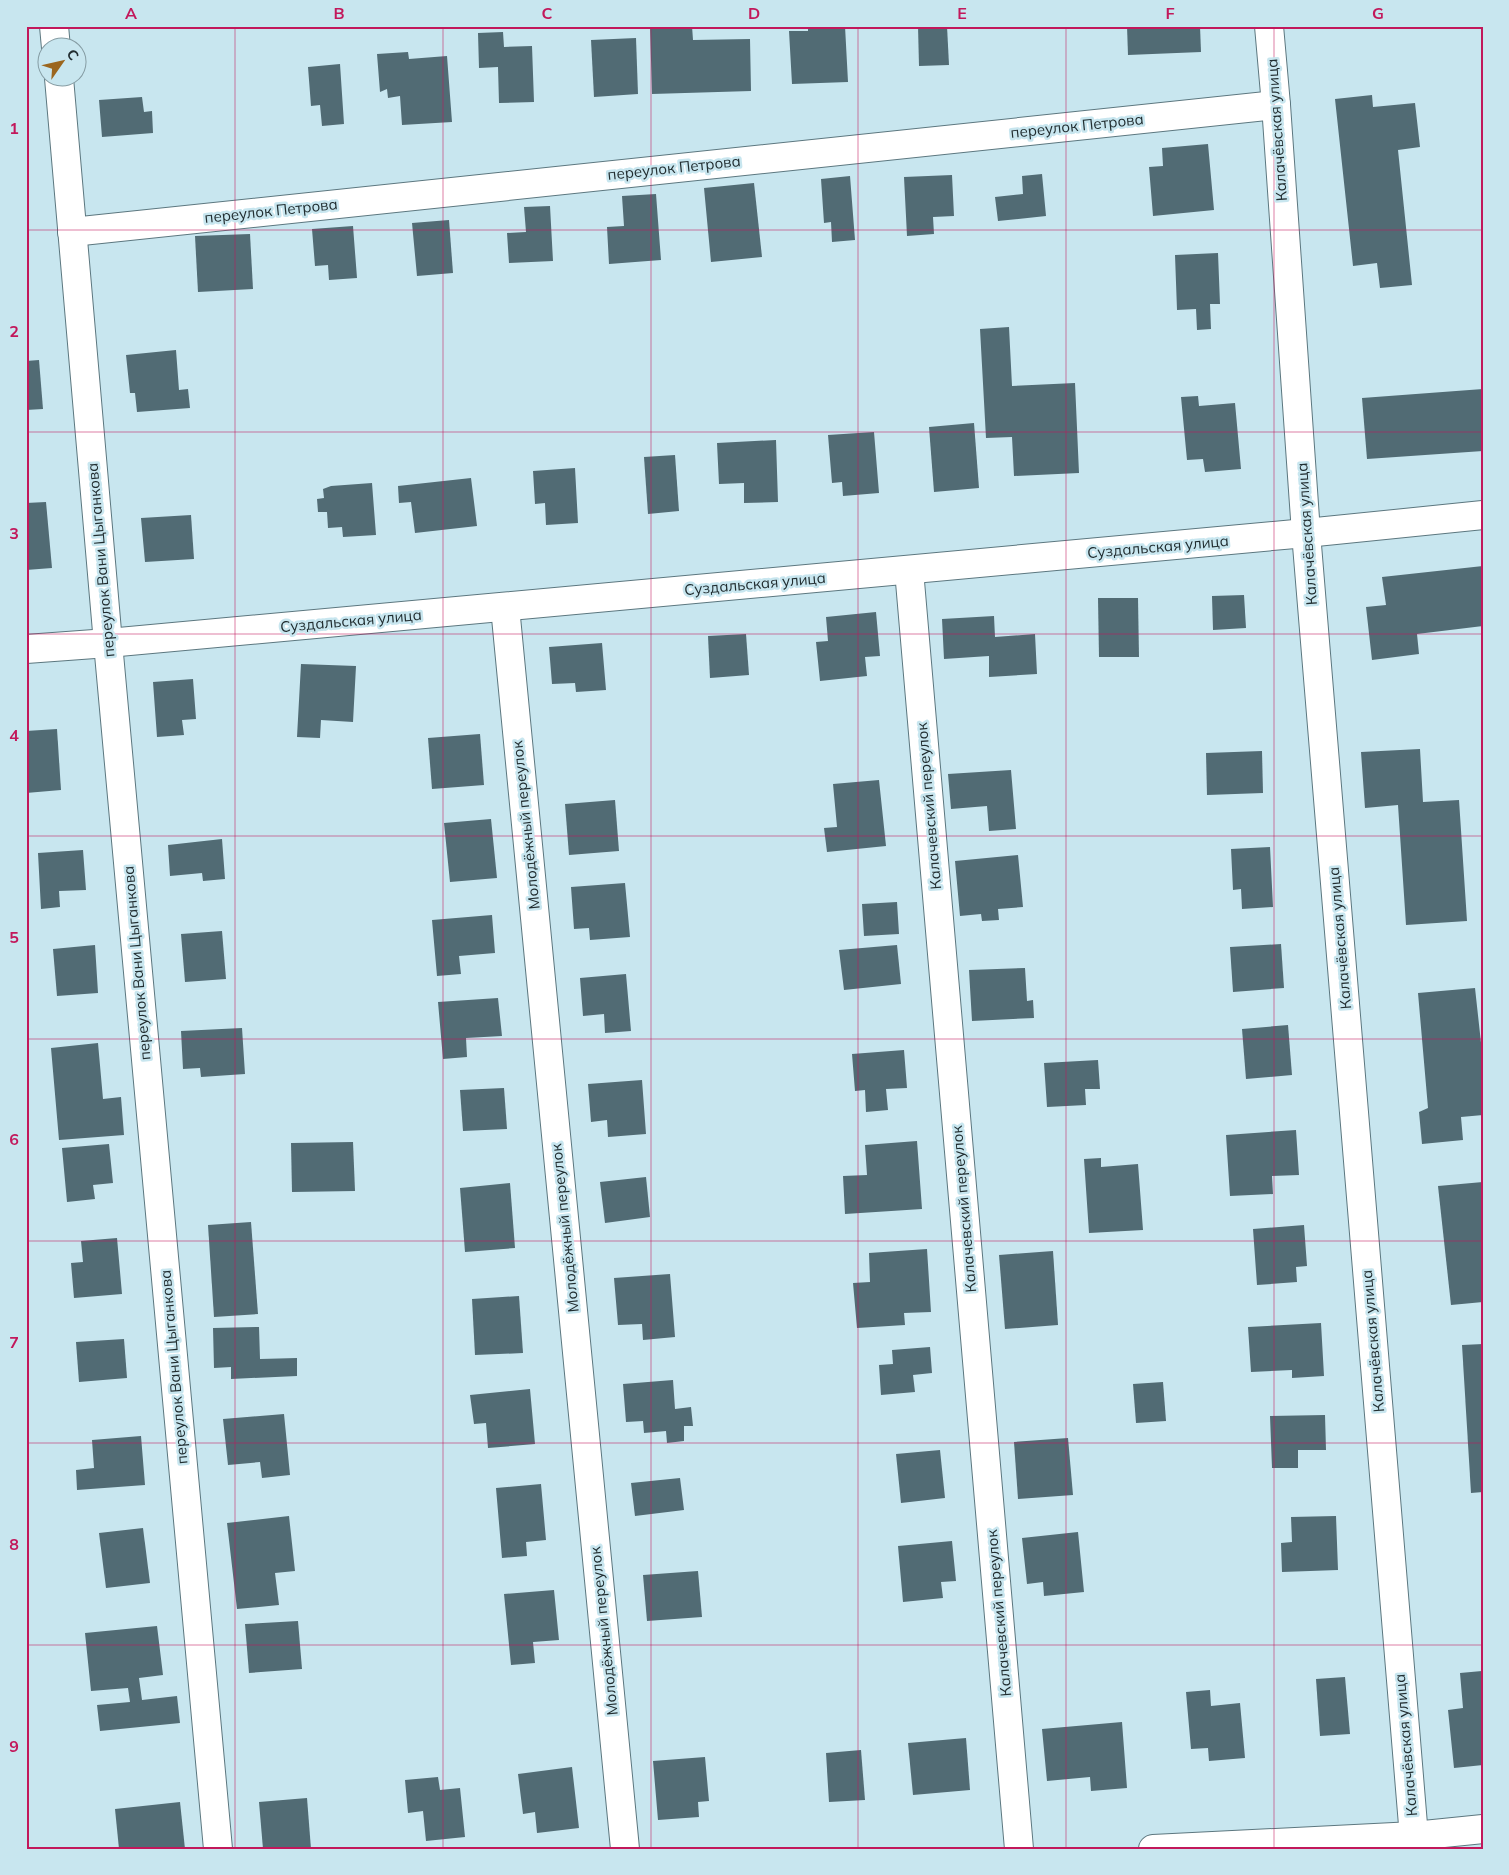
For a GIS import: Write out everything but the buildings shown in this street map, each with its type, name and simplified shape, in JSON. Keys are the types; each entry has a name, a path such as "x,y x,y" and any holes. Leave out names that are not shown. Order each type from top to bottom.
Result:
{"street":[{"name":"Калачёвская улица","path":"1269,26 1306,533 1414,1842"},
{"name":"переулок Вани Цыганкова","path":"59,88 218,1849"},
{"name":"переулок Петрова","path":"72,232 1276,105"},
{"name":"Суздальская улица","path":"26,649 908,570 1483,515"},
{"name":"Калачевский переулок","path":"908,570 1019,1849"},
{"name":"Молодёжный переулок","path":"504,607 625,1849"},
{"path":"1152,1849 1414,1842 1483,1829"}]}
